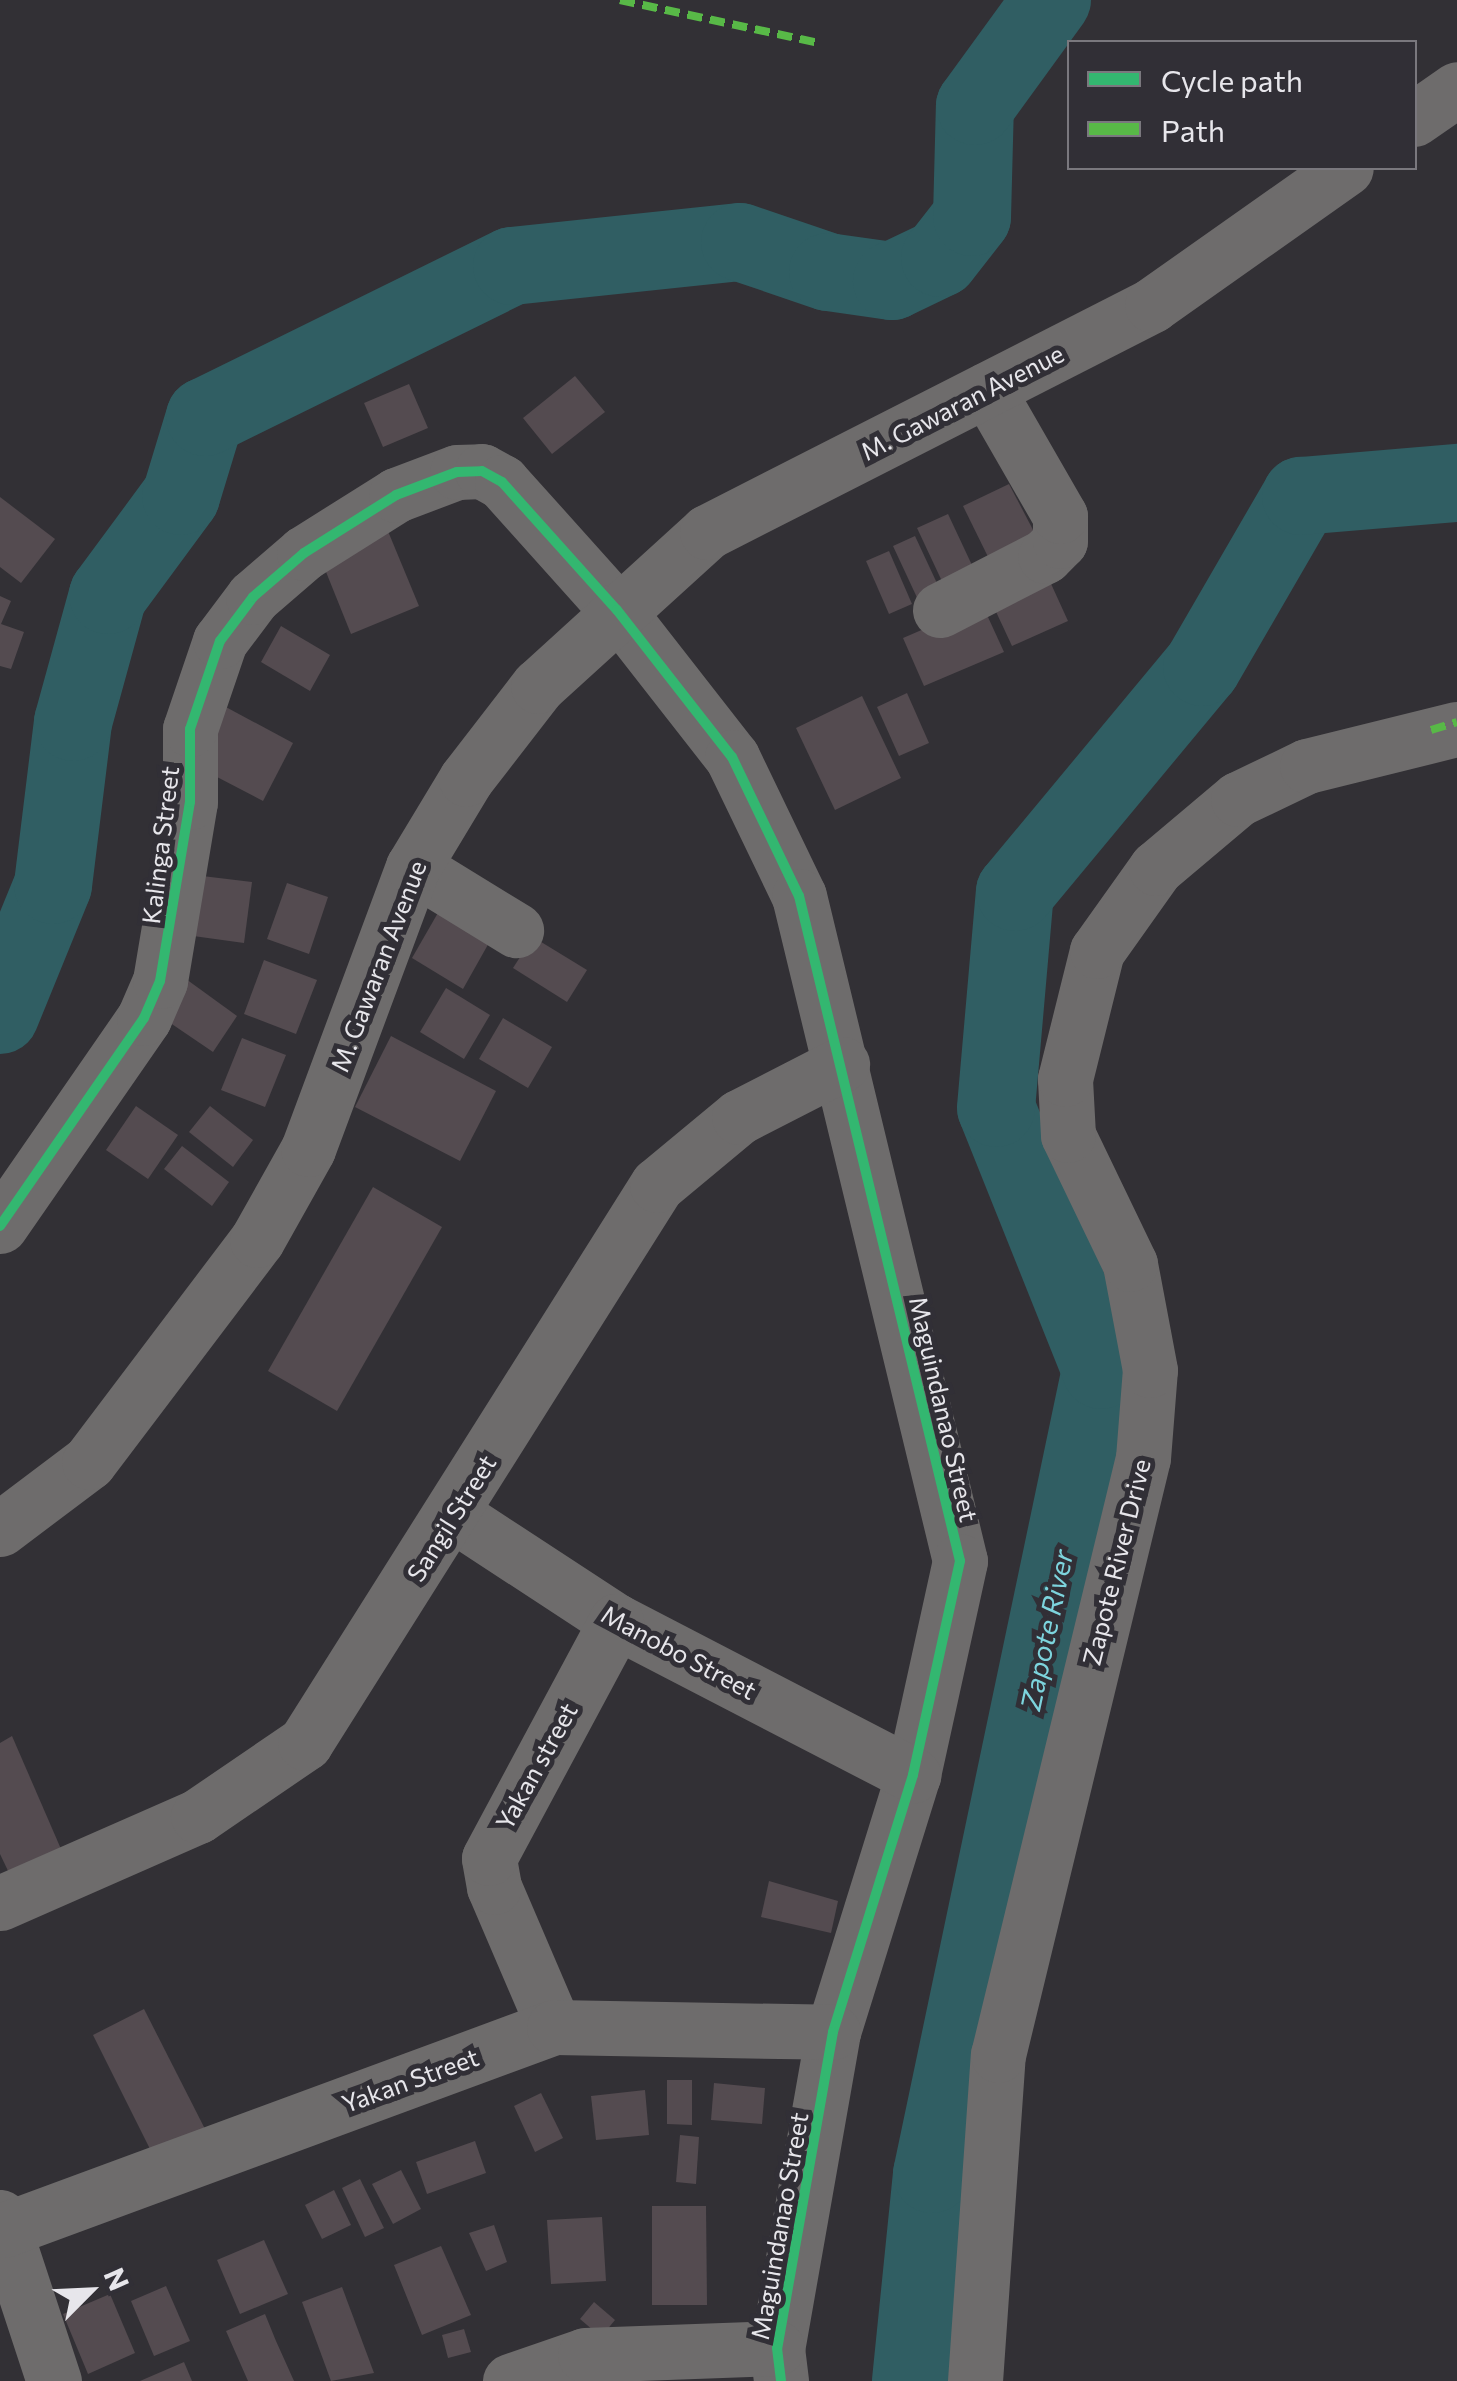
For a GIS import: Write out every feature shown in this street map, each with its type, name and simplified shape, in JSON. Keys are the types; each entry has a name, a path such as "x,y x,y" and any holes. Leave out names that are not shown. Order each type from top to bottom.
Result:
{"street":[{"path":"1417,117 1457,88"},
{"name":"M. Gawaran Avenue","path":"0,1530 90,1462 257,1240 308,1149 413,866 466,778 538,686 707,532 1152,305 1343,170"},
{"path":"940,610 1044,556 1060,541 1060,516 987,389"},
{"name":"Kalinga Street","path":"0,1226 144,1018 160,981 190,802 190,729 220,642 254,598 304,552 396,496 457,472 482,471 502,482 618,610"},
{"name":"Maguindanao Street","path":"618,610 732,757 799,896 960,1561 913,1774 833,2032 779,2364"},
{"name":"Zapote River Drive","path":"975,2381 998,2055 1143,1458 1150,1370 1130,1264 1068,1135 1066,1079 1098,951 1156,868 1238,799 1307,766 1457,728"},
{"path":"413,866 516,930"},
{"name":"Sangil Street","path":"0,1902 198,1816 305,1743 454,1514 629,1221 657,1186 739,1117 842,1064"},
{"name":"Manobo Street","path":"454,1514 616,1621 913,1774"},
{"name":"Yakan street","path":"554,2027 494,1887 490,1858 616,1621"},
{"name":"Yakan Street","path":"2,2224 554,2027 833,2032"},
{"path":"2,2224 54,2381"},
{"path":"510,2381 586,2355 779,2364"}],"building":[{"path":"575,376 605,412 552,454 523,418"},
{"path":"409,384 428,428 383,447 364,403"},
{"path":"1009,484 1042,547 995,571 963,506"},
{"path":"0,497 55,539 21,583 0,567"},
{"path":"948,514 978,578 947,592 917,528"},
{"path":"385,524 419,606 351,634 318,552"},
{"path":"915,536 942,594 920,604 893,546"},
{"path":"889,551 912,604 889,614 866,561"},
{"path":"1047,575 1068,621 1012,646 991,601"},
{"path":"0,596 11,601 1,624 24,632 11,669 0,666"},
{"path":"982,604 1004,652 924,686 903,638"},
{"path":"281,626 330,655 310,691 261,662"},
{"path":"907,693 929,743 899,756 877,707"},
{"path":"862,696 901,778 835,810 796,728"},
{"path":"224,706 293,743 263,801 194,765"},
{"path":"194,875 252,882 244,943 186,935"},
{"path":"287,883 328,897 309,954 267,939"},
{"path":"439,911 490,941 463,989 412,958"},
{"path":"533,937 587,970 567,1002 513,968"},
{"path":"264,960 317,980 296,1034 244,1014"},
{"path":"186,979 237,1016 213,1052 160,1016"},
{"path":"446,988 490,1015 464,1059 420,1032"},
{"path":"503,1018 552,1047 528,1088 479,1059"},
{"path":"391,1036 496,1091 460,1161 355,1107"},
{"path":"242,1038 286,1055 265,1107 221,1090"},
{"path":"136,1106 178,1135 148,1179 106,1150"},
{"path":"210,1106 253,1140 233,1167 189,1132"},
{"path":"182,1146 229,1182 212,1206 164,1169"},
{"path":"373,1187 442,1227 337,1411 268,1371"},
{"path":"12,1736 61,1849 10,1875 0,1854 0,1743"},
{"path":"769,1881 838,1901 831,1933 761,1917"},
{"path":"144,2009 205,2129 153,2155 93,2035"},
{"path":"667,2080 692,2080 692,2125 667,2124"},
{"path":"714,2083 765,2088 762,2124 711,2120"},
{"path":"645,2090 649,2135 596,2140 591,2096"},
{"path":"541,2093 563,2138 535,2152 514,2106"},
{"path":"680,2135 699,2137 696,2184 676,2182"},
{"path":"475,2141 486,2173 427,2194 416,2162"},
{"path":"401,2170 421,2209 393,2224 372,2184"},
{"path":"360,2179 384,2228 365,2237 342,2188"},
{"path":"334,2190 351,2225 322,2239 305,2205"},
{"path":"652,2206 706,2206 707,2305 652,2305"},
{"path":"602,2217 606,2281 551,2284 547,2220"},
{"path":"494,2225 507,2262 486,2271 469,2233"},
{"path":"264,2240 288,2294 240,2314 217,2260"},
{"path":"441,2246 471,2315 422,2335 394,2265"},
{"path":"166,2286 190,2341 154,2356 131,2301"},
{"path":"342,2287 374,2373 331,2381 302,2302"},
{"path":"110,2294 135,2353 88,2374 63,2314"},
{"path":"594,2302 615,2320 601,2337 580,2319"},
{"path":"265,2314 294,2381 248,2381 226,2331"},
{"path":"464,2329 471,2352 448,2358 442,2335"},
{"path":"184,2362 192,2381 140,2381"}],"waterway":[{"path":"0,1015 53,885 73,722 108,595 181,496 205,417 512,266 740,242 828,272 892,281 940,258 972,217 975,106 1052,0"},
{"name":"Zapote River","path":"911,2381 932,2174 1101,1370 996,1108 1015,892 1202,667 1301,496 1457,483"}],"marked path":[{"path":"620,0 819,43"},
{"path":"1431,730 1457,722"}],"cycle path":[{"path":"0,1226 144,1018 160,981 190,802 190,729 220,641 253,597 304,553 396,495 457,472 482,471 502,482 617,610 732,757 799,896 960,1561 913,1775 833,2032 777,2348 781,2381"}]}
